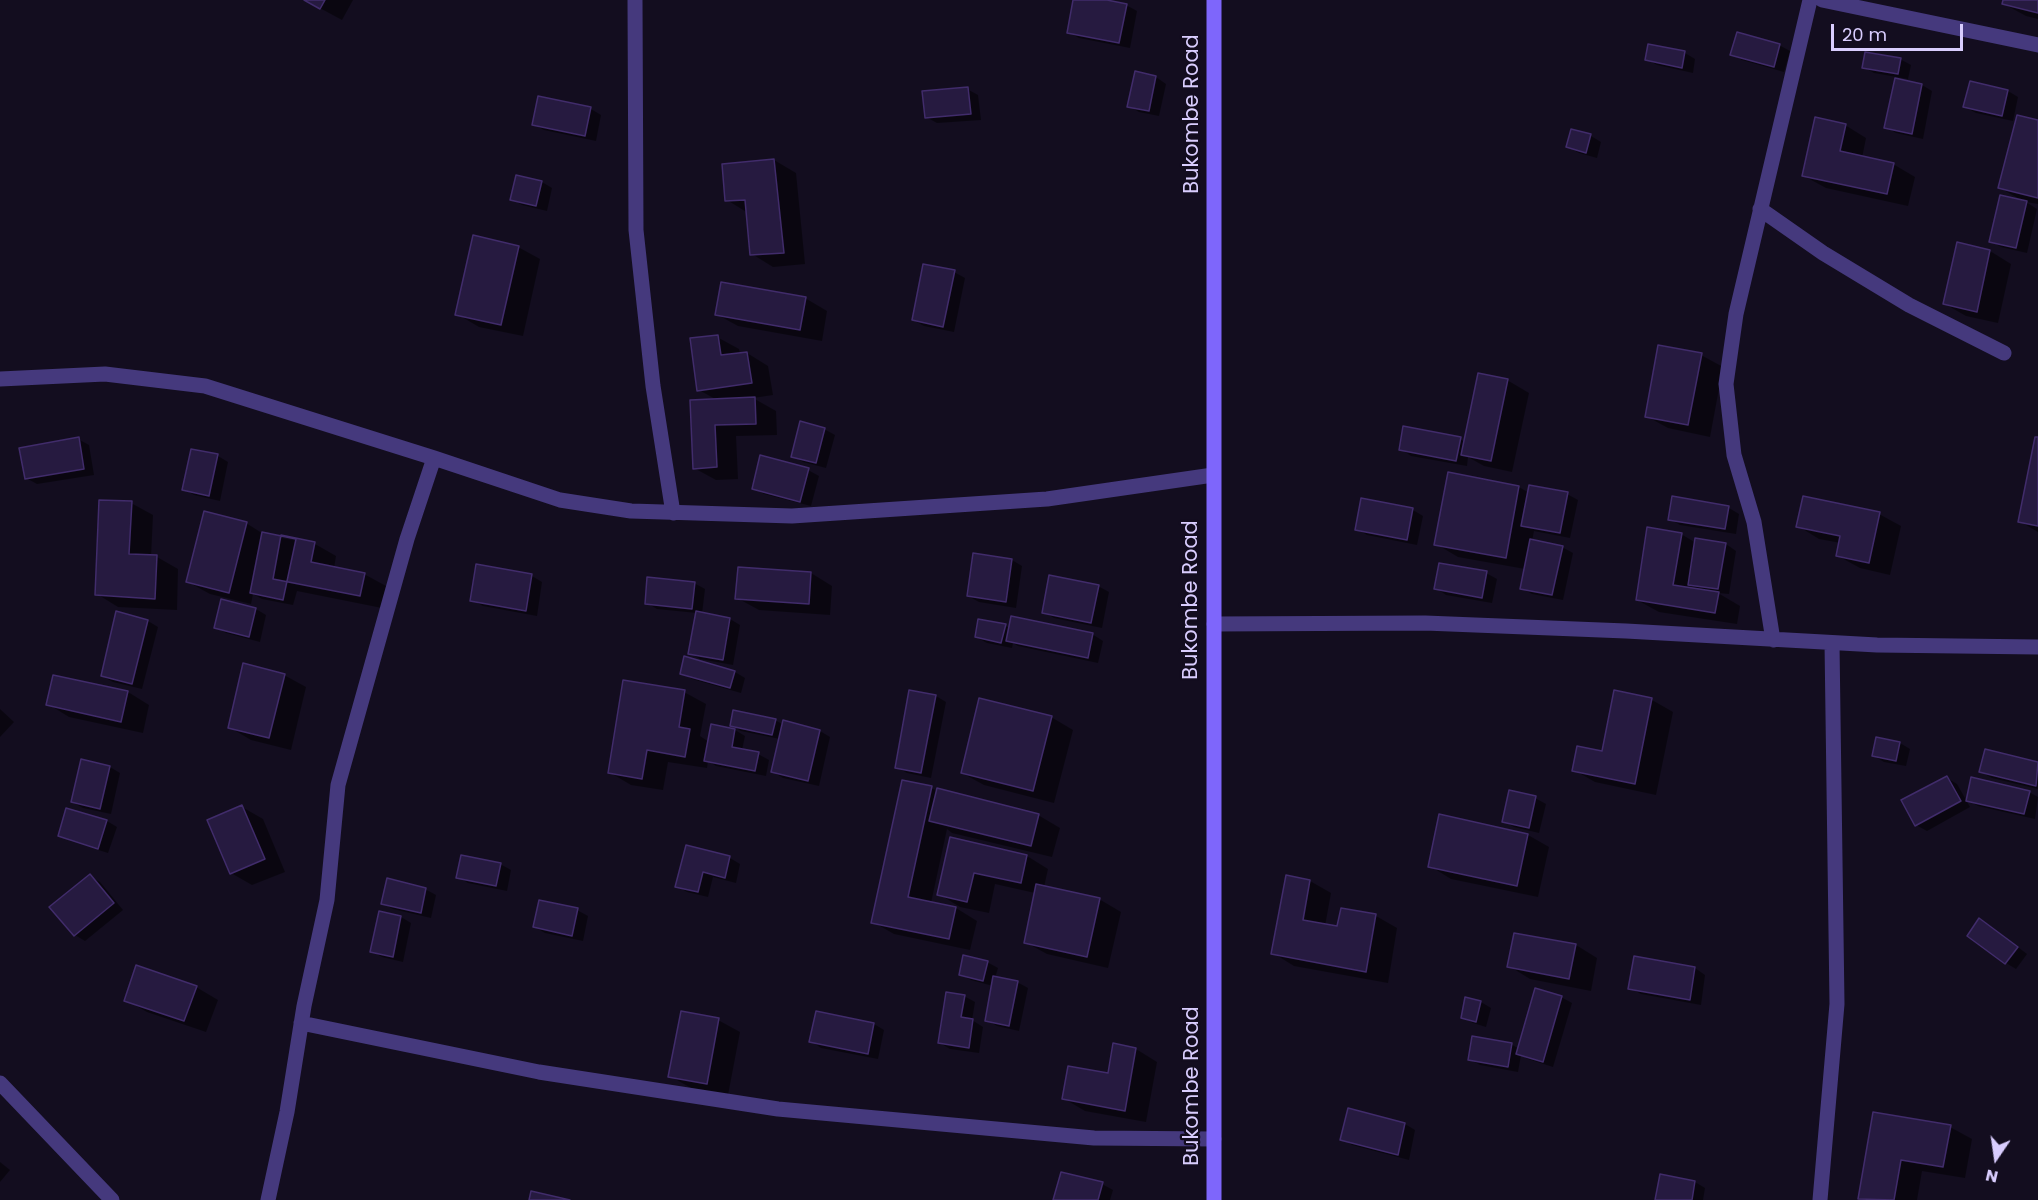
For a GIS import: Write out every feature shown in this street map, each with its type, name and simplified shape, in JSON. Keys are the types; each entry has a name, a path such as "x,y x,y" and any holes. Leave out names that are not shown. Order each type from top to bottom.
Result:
{"main road":[{"name":"Bukombe Road","path":"1214,0 1214,1200"}],"street":[{"path":"635,0 636,230 653,386 673,513"},
{"path":"1773,640 1754,522 1734,454 1726,384 1736,314 1810,0"},
{"path":"1822,0 2038,45"},
{"path":"1760,209 1823,253 1909,305 2004,353"},
{"path":"0,379 105,374 205,386 560,500 631,511 792,516 1047,499 1213,475"},
{"path":"268,1200 327,900 338,785 404,550 434,458"},
{"path":"1214,624 1425,623 1832,643 2038,647"},
{"path":"1820,1200 1837,1004 1832,643"},
{"path":"301,1023 539,1072 778,1109 1094,1138 1214,1139"},
{"path":"0,1083 112,1200"}],"building":[{"path":"304,0 325,0 320,9"},
{"path":"1073,0 1107,0 1127,4 1119,43 1067,33"},
{"path":"2003,0 2038,0 2038,13 2002,4"},
{"path":"1737,32 1780,44 1774,67 1730,55"},
{"path":"1648,44 1685,51 1682,68 1645,60"},
{"path":"1865,52 1901,58 1898,74 1862,68"},
{"path":"1135,71 1156,76 1149,111 1127,107"},
{"path":"1895,78 1922,84 1912,134 1884,128"},
{"path":"1970,81 2008,90 2002,116 1963,107"},
{"path":"968,87 971,114 925,118 922,91"},
{"path":"538,96 591,107 585,136 532,125"},
{"path":"2017,115 2038,120 2038,198 1998,188"},
{"path":"1815,117 1846,124 1840,151 1894,163 1887,194 1802,176"},
{"path":"1571,129 1591,134 1586,153 1566,147"},
{"path":"774,159 784,253 750,255 745,200 725,201 722,164"},
{"path":"516,175 542,181 536,206 510,200"},
{"path":"2000,195 2027,201 2016,248 1989,242"},
{"path":"473,235 519,246 501,325 455,315"},
{"path":"1957,242 1990,250 1977,312 1943,304"},
{"path":"923,264 955,270 943,327 912,320"},
{"path":"721,282 806,297 800,330 715,315"},
{"path":"718,335 721,355 747,352 752,383 697,391 690,338"},
{"path":"1658,345 1702,353 1688,425 1645,417"},
{"path":"1478,373 1508,379 1491,461 1461,455"},
{"path":"755,397 756,424 715,425 717,467 693,469 690,400"},
{"path":"800,421 825,428 816,463 791,457"},
{"path":"1403,426 1461,437 1456,461 1399,450"},
{"path":"79,437 84,469 25,479 19,448"},
{"path":"2035,437 2038,437 2038,526 2018,522"},
{"path":"191,449 218,454 209,496 182,490"},
{"path":"760,455 809,468 800,502 752,489"},
{"path":"1448,472 1519,486 1506,558 1434,545"},
{"path":"1529,485 1568,492 1560,533 1521,526"},
{"path":"1672,496 1729,506 1725,529 1668,520"},
{"path":"1803,496 1880,512 1869,563 1836,556 1840,536 1796,527"},
{"path":"1361,498 1413,508 1407,540 1355,530"},
{"path":"99,500 132,501 129,554 157,555 155,599 95,595"},
{"path":"204,511 247,522 229,593 186,582"},
{"path":"1647,527 1682,533 1673,585 1719,592 1715,613 1636,600"},
{"path":"262,532 296,539 283,600 250,593"},
{"path":"281,535 315,542 311,562 365,573 360,596 273,579"},
{"path":"1695,538 1726,543 1718,589 1688,585"},
{"path":"1530,539 1563,546 1552,595 1520,589"},
{"path":"973,553 1012,559 1006,602 967,596"},
{"path":"1439,563 1487,571 1482,598 1434,589"},
{"path":"476,564 532,574 526,611 470,601"},
{"path":"738,567 811,572 809,604 735,599"},
{"path":"1049,575 1099,585 1091,623 1042,613"},
{"path":"647,577 695,582 692,609 645,604"},
{"path":"221,599 256,608 249,637 214,628"},
{"path":"116,611 148,620 132,684 101,676"},
{"path":"696,611 730,618 723,660 688,654"},
{"path":"1011,616 1093,633 1088,658 1006,641"},
{"path":"978,619 1006,624 1001,643 975,637"},
{"path":"684,656 735,671 730,688 680,674"},
{"path":"243,663 285,674 269,738 228,728"},
{"path":"53,675 128,691 121,722 46,705"},
{"path":"623,680 685,690 679,727 690,729 685,757 647,750 642,779 608,773"},
{"path":"909,690 936,695 921,773 895,768"},
{"path":"1614,690 1652,698 1635,784 1572,771 1577,746 1602,751"},
{"path":"979,698 1052,716 1033,791 961,773"},
{"path":"733,710 776,719 772,735 730,726"},
{"path":"783,720 820,730 808,781 771,772"},
{"path":"711,724 735,729 732,747 759,752 755,771 704,761"},
{"path":"1876,737 1900,742 1896,761 1872,756"},
{"path":"1985,749 2038,762 2036,786 1979,772"},
{"path":"81,759 110,766 100,809 71,802"},
{"path":"1947,776 1961,801 1915,826 1901,800"},
{"path":"1971,777 2030,791 2024,814 1966,801"},
{"path":"902,780 932,786 908,897 956,907 949,939 871,923"},
{"path":"937,788 1039,814 1031,846 929,821"},
{"path":"1509,790 1536,796 1529,828 1502,822"},
{"path":"242,805 265,859 230,874 207,820"},
{"path":"66,808 107,820 98,849 58,836"},
{"path":"1439,814 1528,834 1517,886 1428,867"},
{"path":"950,837 1027,855 1021,883 974,873 967,902 937,895"},
{"path":"686,845 730,856 725,878 703,872 698,892 675,887"},
{"path":"461,855 501,863 496,886 456,878"},
{"path":"90,874 114,903 74,936 49,907"},
{"path":"1286,875 1310,880 1303,920 1337,926 1341,908 1376,914 1366,972 1271,954"},
{"path":"387,878 426,888 421,913 381,904"},
{"path":"1036,884 1100,898 1087,957 1024,943"},
{"path":"539,900 578,908 572,936 533,927"},
{"path":"379,911 401,916 393,957 370,952"},
{"path":"1979,918 2018,947 2005,964 1967,936"},
{"path":"1514,933 1576,944 1569,979 1507,967"},
{"path":"963,955 988,961 983,981 959,975"},
{"path":"1634,956 1695,967 1690,1000 1628,989"},
{"path":"136,965 197,986 184,1021 124,1001"},
{"path":"993,976 1018,981 1009,1026 985,1021"},
{"path":"1535,988 1562,996 1543,1062 1516,1054"},
{"path":"946,992 965,995 961,1017 973,1019 969,1048 938,1043"},
{"path":"1465,997 1481,1001 1476,1022 1461,1018"},
{"path":"681,1011 719,1018 707,1084 668,1077"},
{"path":"816,1011 874,1023 868,1054 809,1042"},
{"path":"1472,1036 1512,1043 1508,1067 1468,1060"},
{"path":"1113,1043 1136,1048 1125,1111 1062,1099 1068,1066 1108,1073"},
{"path":"1348,1108 1405,1123 1398,1155 1340,1140"},
{"path":"1873,1112 1951,1125 1943,1167 1901,1160 1894,1200 1858,1199"},
{"path":"1061,1172 1103,1182 1098,1200 1053,1200"},
{"path":"1660,1174 1695,1181 1692,1200 1655,1200"},
{"path":"531,1191 570,1200 529,1200"}]}
